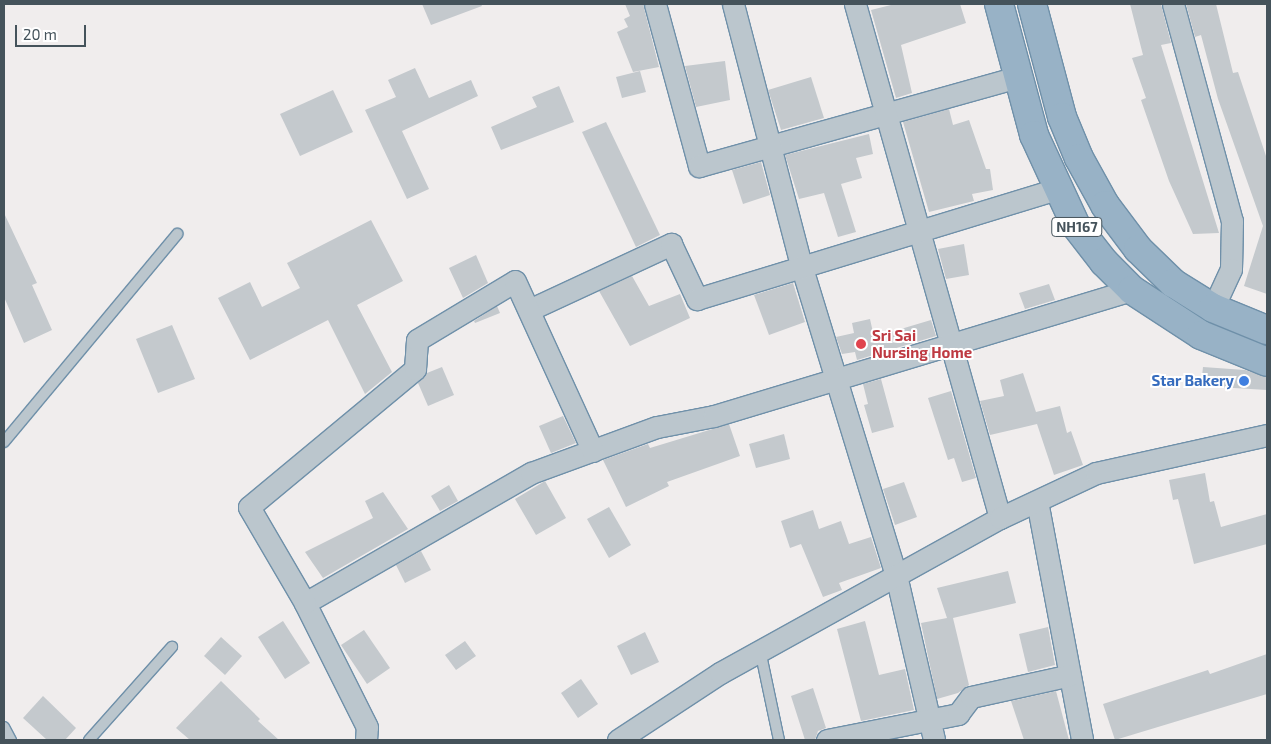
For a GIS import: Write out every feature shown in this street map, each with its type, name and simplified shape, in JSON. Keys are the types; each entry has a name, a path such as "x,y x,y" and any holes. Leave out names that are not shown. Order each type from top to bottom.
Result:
{"highway":[{"name":"NH167","path":"999,4 1034,135 1056,189 1076,226 1104,262 1132,290 1202,335 1267,362"},
{"name":"NH167","path":"1032,4 1062,117 1079,158 1105,204 1138,249 1173,283 1213,308 1267,330"}],"street":[{"path":"655,4 699,166 1017,77"},
{"path":"734,4 768,147 802,268 896,575 934,740"},
{"path":"856,4 1000,518"},
{"path":"1173,4 1232,221 1231,269 1213,308"},
{"path":"529,310 671,244 697,299 1056,189"},
{"path":"366,740 367,727 305,603 249,507 415,369 417,340 515,281 593,450"},
{"path":"305,603 531,473 657,427 714,416 1132,290"},
{"path":"618,740 720,673 1000,518 1096,473 1267,435"},
{"path":"1037,501 1082,740"},
{"path":"827,740 958,714 971,697 1070,675"}],"lane":[{"path":"4,442 177,234"},
{"path":"89,740 172,647"},
{"path":"760,650 779,740"},
{"path":"4,727 11,740"}],"building":[{"path":"422,4 481,4 482,6 431,25"},
{"path":"625,4 643,4 659,67 633,72 617,32 628,27 624,19 630,16"},
{"path":"895,4 960,4 966,23 901,45 912,93 896,98 871,10"},
{"path":"1130,4 1161,4 1171,43 1161,45 1219,233 1193,234 1169,181 1141,100 1146,98 1132,58 1143,55"},
{"path":"1186,4 1216,4 1233,73 1238,72 1267,159 1267,294 1244,286 1263,226 1218,99 1201,35 1195,37"},
{"path":"725,61 730,100 696,107 685,66"},
{"path":"415,68 429,98 471,80 478,96 402,131 429,189 407,199 365,110 396,97 388,80"},
{"path":"640,71 646,92 622,98 616,77"},
{"path":"811,77 824,118 781,130 768,90"},
{"path":"559,86 574,122 501,150 491,127 537,107 532,97"},
{"path":"333,90 353,132 300,156 280,114"},
{"path":"949,109 953,125 969,120 986,169 990,169 993,190 972,194 974,201 929,212 903,122"},
{"path":"606,122 660,235 636,247 582,132"},
{"path":"869,134 873,154 856,158 862,178 841,184 856,232 838,237 824,193 799,199 785,155"},
{"path":"761,162 770,195 743,204 732,170"},
{"path":"4,213 37,283 32,285 52,330 24,343 4,297"},
{"path":"371,220 403,281 357,305 392,372 365,394 328,320 250,360 218,298 250,282 262,307 300,288 287,263"},
{"path":"964,244 969,275 946,279 938,249"},
{"path":"476,255 488,283 463,298 449,268"},
{"path":"632,276 649,306 680,294 690,318 630,346 599,291"},
{"path":"793,283 805,322 769,335 754,295"},
{"path":"1049,284 1055,300 1025,309 1019,293"},
{"path":"497,306 500,313 475,323 474,321"},
{"path":"870,319 874,337 931,320 936,336 857,360 855,352 842,354 836,337 854,333 852,323"},
{"path":"172,325 195,379 158,393 136,339"},
{"path":"442,367 454,395 428,406 418,383 427,373"},
{"path":"1203,367 1245,370 1267,377 1267,390 1201,386"},
{"path":"1023,373 1036,412 1060,406 1067,433 1071,431 1083,465 1054,475 1037,424 990,435 980,401 1004,396 1000,380"},
{"path":"881,379 894,427 872,433 864,405 868,404 863,384"},
{"path":"951,391 976,478 962,482 954,458 948,460 928,398"},
{"path":"563,416 576,443 551,453 539,426"},
{"path":"729,424 740,456 667,482 669,486 626,507 603,460 648,444 650,448"},
{"path":"784,434 790,459 756,468 749,444"},
{"path":"1205,473 1210,502 1214,501 1221,527 1267,514 1267,544 1194,564 1178,499 1173,500 1169,480"},
{"path":"545,481 566,518 536,535 515,499"},
{"path":"904,482 917,517 895,525 883,489"},
{"path":"449,485 458,501 440,511 431,496"},
{"path":"383,492 408,529 323,578 305,552 373,518 365,501"},
{"path":"609,507 631,545 609,558 587,519"},
{"path":"813,510 819,529 841,521 849,544 871,537 881,568 839,583 842,590 823,597 801,544 790,548 781,521"},
{"path":"421,551 431,570 405,583 396,565"},
{"path":"1008,571 1016,603 953,618 969,685 958,693 937,699 921,623 947,618 937,588"},
{"path":"283,621 310,663 285,679 258,637"},
{"path":"865,621 879,675 905,669 914,710 861,721 837,629"},
{"path":"1048,627 1055,665 1028,672 1019,634"},
{"path":"364,630 390,668 367,684 341,645"},
{"path":"645,632 659,662 631,675 617,646"},
{"path":"221,637 242,656 225,675 204,656"},
{"path":"465,641 476,656 456,670 445,655"},
{"path":"1267,654 1267,694 1115,740 1103,704 1208,670 1210,674"},
{"path":"581,679 598,704 578,718 561,693"},
{"path":"221,681 260,719 258,721 279,740 190,740 176,728"},
{"path":"813,688 826,728 818,731 815,740 805,740 791,696"},
{"path":"1056,691 1069,740 1024,740 1011,701"},
{"path":"43,696 76,728 65,740 47,740 23,718"}],"place":[{"name":"Sri Sai Nursing Home","path":"861,344"},
{"name":"Star Bakery","path":"1244,381"}]}
